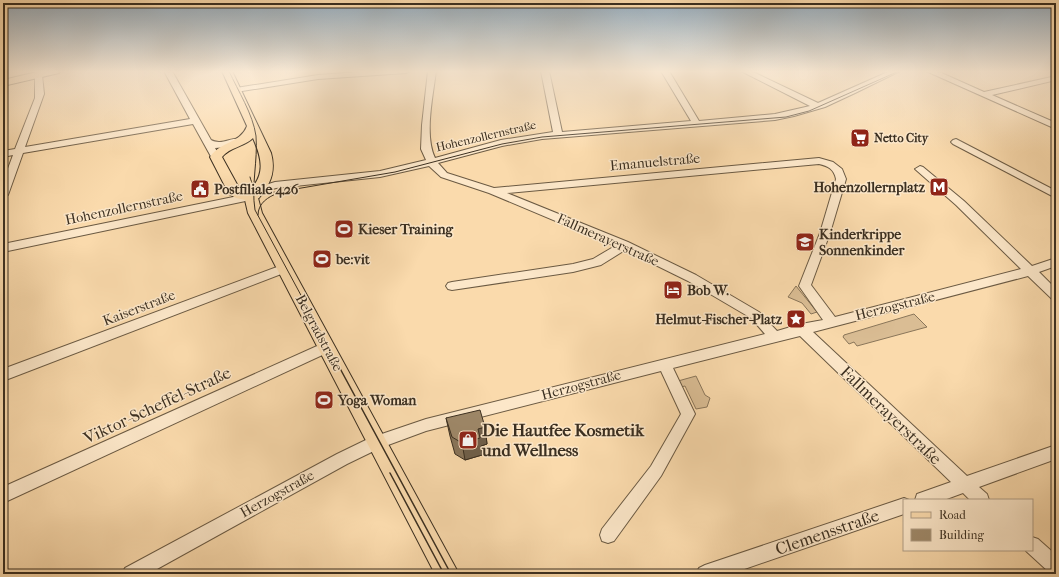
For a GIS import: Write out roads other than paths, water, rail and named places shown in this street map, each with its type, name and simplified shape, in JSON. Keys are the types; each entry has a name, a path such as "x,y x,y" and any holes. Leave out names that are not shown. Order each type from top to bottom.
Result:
{"main road":[{"path":"240,98 266,153 268,166 266,180 260,189 251,197 241,195 234,191 217,160 217,156 220,152 241,141 250,134 253,126"},
{"path":"241,141 252,141 262,145"},
{"name":"Belgradstraße","path":"251,197 254,212 447,574"}],"street":[{"path":"3,195 39,98"},
{"path":"183,98 217,160"},
{"path":"429,98 426,125 426,149 431,162"},
{"path":"551,98 558,134"},
{"path":"681,98 696,123"},
{"path":"801,98 818,106"},
{"name":"Hohenzollernstraße","path":"3,248 251,197 362,177 431,162 510,141 558,134 785,116 818,106 836,98"},
{"path":"993,98 1056,126"},
{"path":"3,154 195,121"},
{"path":"207,142 220,145 241,141"},
{"path":"956,142 1056,195"},
{"name":"Emanuelstraße","path":"493,191 819,161 835,167 839,171 841,179 825,233 805,286 832,322"},
{"name":"Fallmerayerstraße","path":"431,162 444,175 493,191 624,245 692,278 744,307 763,322 774,336"},
{"path":"920,169 965,208 1028,271 1056,296"},
{"name":"Hohenzollernstraße","path":"251,197 268,187 279,184 362,177"},
{"name":"Hohenzollernstraße","path":"266,180 279,184"},
{"path":"452,286 573,268 597,262 624,245"},
{"name":"Herzogstraße","path":"131,574 342,459 377,442 426,425 832,322 1028,271 1056,262"},
{"name":"Kaiserstraße","path":"3,375 284,268"},
{"name":"Fallmerayerstraße","path":"801,329 980,499"},
{"name":"Viktor-Scheffel-Straße","path":"3,495 326,347"},
{"path":"608,535 656,471 688,414 674,382 664,364"},
{"path":"926,499 1056,452"},
{"name":"Clemensstraße","path":"705,574 903,506"},
{"path":"1033,546 1056,567"}],"tram line":[{"path":"242,98 252,119 256,136 254,185"},
{"path":"254,185 260,190 278,192 395,172 502,144 542,137 786,117 809,111 838,98"},
{"path":"250,177 254,185"},
{"path":"254,185 255,210 337,362"},
{"path":"258,215 258,211 264,201 278,193"},
{"path":"336,361 451,574"},
{"path":"390,473 444,574"}],"place":[{"name":"Netto City","path":"860,138"},
{"name":"Hohenzollernplatz","path":"939,187"},
{"name":"Postfiliale 426","path":"200,189"},
{"name":"Kieser Training","path":"344,229"},
{"name":"Kinderkrippe Sonnenkinder","path":"805,242"},
{"name":"be:vit","path":"322,259"},
{"name":"Bob W.","path":"673,290"},
{"name":"Helmut-Fischer-Platz","path":"796,319"},
{"name":"Yoga Woman","path":"324,400"},
{"name":"Die Hautfee Kosmetik und Wellness","path":"468,440"}]}
